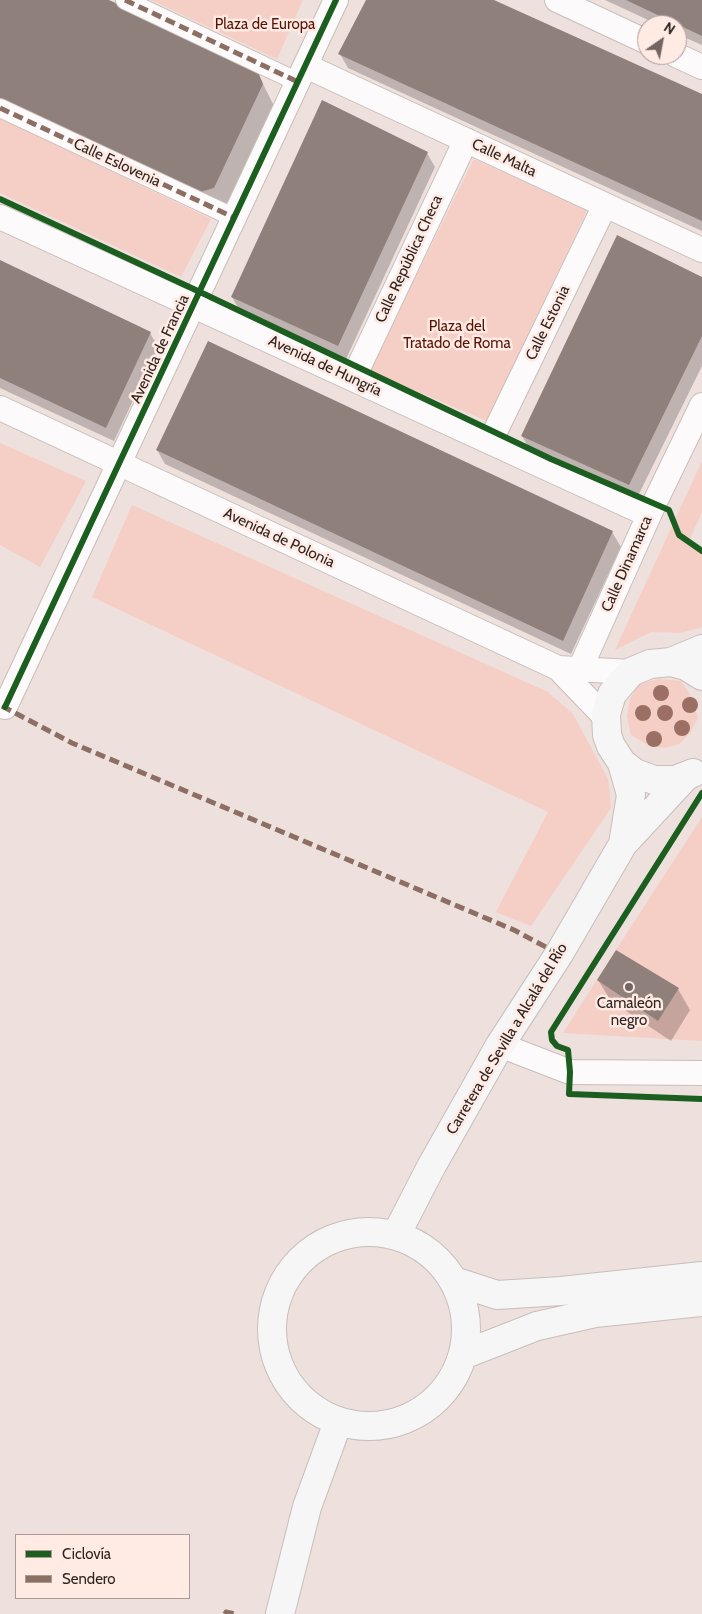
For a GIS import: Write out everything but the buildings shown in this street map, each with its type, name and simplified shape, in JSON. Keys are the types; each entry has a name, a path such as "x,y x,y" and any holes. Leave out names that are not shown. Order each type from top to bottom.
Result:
{"main road":[{"path":"623,844 631,795 622,763 611,746 607,734 606,714 612,694 631,672 650,664 671,662 702,649"},
{"path":"671,662 686,666 702,676"},
{"path":"622,763 635,773 654,780 675,780 694,772"},
{"path":"623,844 694,772"},
{"name":"Carretera de Sevilla a Alcalá del Río","path":"396,1235 431,1167 500,1045 559,954 623,844"},
{"path":"363,1231 396,1235 419,1246 439,1261 454,1281 463,1304 466,1321 467,1330 463,1355 450,1383 429,1406 401,1422 370,1427 338,1422 309,1406 286,1381 273,1350 272,1316 282,1284 302,1257 330,1239 363,1231"},
{"path":"454,1281 497,1295 561,1291 702,1276"},
{"path":"463,1355 538,1326 595,1313 702,1302"},
{"path":"280,1614 307,1508 338,1422"}],"street":[{"path":"125,0 302,74"},
{"name":"Avenida de Francia","path":"5,707 336,0"},
{"path":"557,0 637,37"},
{"path":"687,60 702,67"},
{"name":"Calle Malta","path":"302,74 466,140 702,250"},
{"name":"Calle Eslovenia","path":"0,108 235,218"},
{"name":"Calle República Checa","path":"353,379 466,140"},
{"name":"Calle Estonia","path":"490,442 605,205"},
{"name":"Avenida de Hungría","path":"0,217 649,515"},
{"name":"Calle Dinamarca","path":"569,669 649,515 702,405"},
{"name":"Avenida de Polonia","path":"0,408 569,669 631,672"},
{"name":"Avenida de Polonia","path":"569,669 606,718"},
{"path":"500,1045 570,1072 702,1073"}],"green space":[{"name":"Plaza de Europa","path":"151,0 303,0 277,59"},
{"path":"0,118 211,219 181,277 0,193"},
{"name":"Plaza del Tratado de Roma","path":"474,159 587,210 487,421 369,371"},
{"path":"0,443 86,481 40,567 0,545"},
{"path":"702,461 702,512 687,545 702,554 702,627 680,633 651,632 615,650"},
{"path":"132,505 548,692 573,714 608,779 611,808 531,926 496,912 548,812 92,597"},
{"path":"659,679 681,681 691,696 698,718 690,733 679,744 665,748 648,745 631,735 627,717 630,699 638,684"},
{"path":"702,817 702,1041 563,1033 616,950"}],"marked path":[{"path":"125,0 298,82"},
{"path":"0,108 235,218"},
{"path":"2,706 72,743 514,930 559,954"},
{"path":"225,1614 226,1612 235,1614"}],"cycle path":[{"path":"5,707 336,0"},
{"path":"0,199 551,459 669,510 679,535 702,551"},
{"path":"702,793 551,1032 552,1040 557,1046 568,1050 569,1094 702,1099"}],"place":[{"name":"Camaleón negro","path":"629,987"}]}
